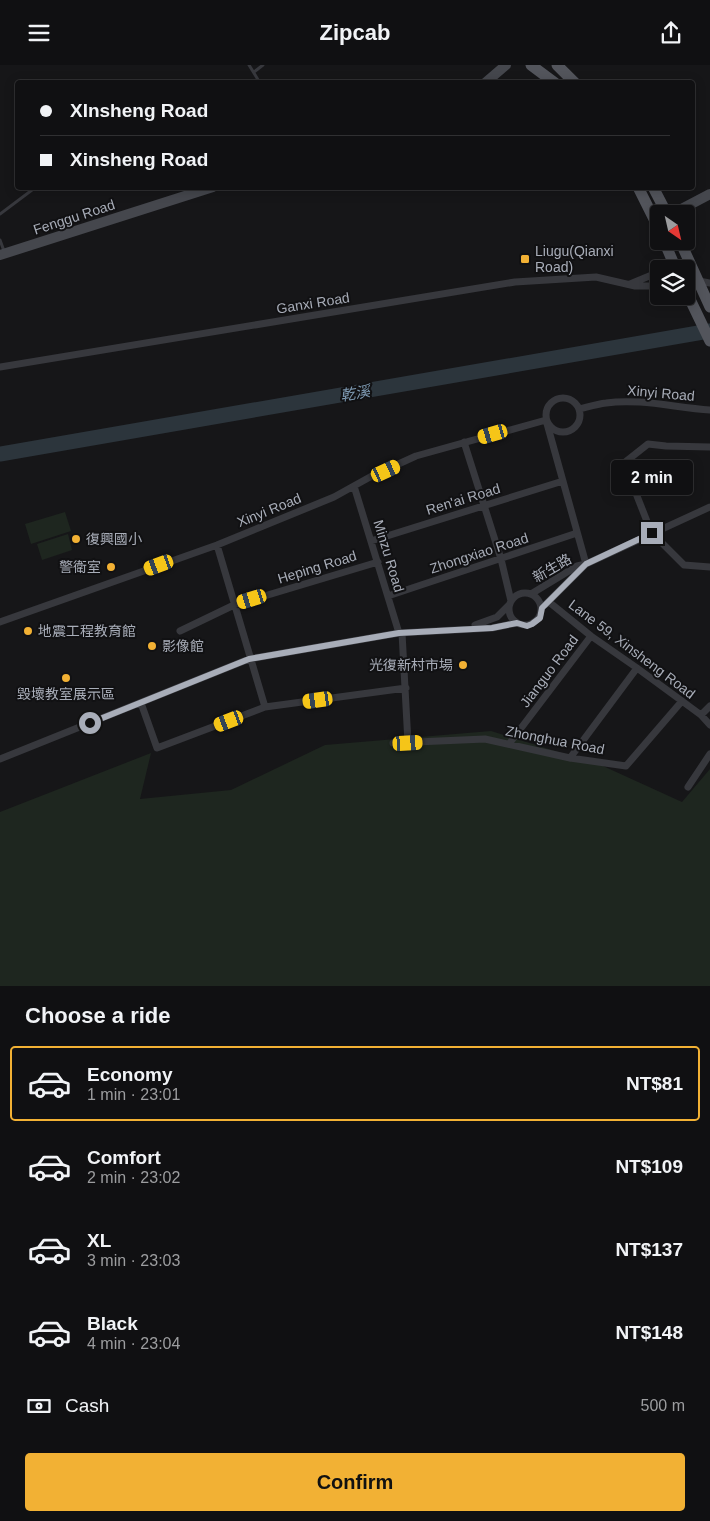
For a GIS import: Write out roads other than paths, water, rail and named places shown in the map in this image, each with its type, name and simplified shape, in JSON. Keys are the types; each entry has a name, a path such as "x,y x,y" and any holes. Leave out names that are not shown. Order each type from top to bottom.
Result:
{"main road":[{"path":"531,65 552,80"},
{"path":"557,65 572,80"},
{"path":"640,190 650,209"},
{"path":"655,190 662,205"},
{"path":"685,250 704,282 704,295 710,307"},
{"path":"693,305 710,341"}],"street":[{"path":"488,80 506,65"},
{"name":"Fenggu Road","path":"3,254 204,190"},
{"path":"689,205 710,194"},
{"path":"630,284 650,276"},
{"name":"Ganxi Road","path":"0,367 515,282 596,277 635,286 650,286"},
{"path":"464,442 501,559 510,603 510,615 517,623 522,625 532,624 540,618 542,608 586,564 546,420 550,403 561,398 572,400 580,409 580,420 573,430 568,432 557,432 548,425 546,420"},
{"name":"Xinyi Road","path":"580,409 607,402 626,402 710,410"},
{"name":"Xinyi Road","path":"0,622 217,545 334,497 416,456 546,420"},
{"path":"710,447 648,444 624,463 652,534 684,565 710,567"},
{"name":"Ren'ai Road","path":"371,541 563,481"},
{"name":"Minzu Road","path":"354,486 400,633 406,688 408,743"},
{"name":"新生路","path":"531,594 577,566 586,564 710,507"},
{"name":"Zhongxiao Road","path":"388,596 578,533"},
{"path":"217,545 249,659 265,707"},
{"name":"Heping Road","path":"180,631 234,605 378,561"},
{"path":"458,629 492,620 501,614 518,595 531,594 538,599 542,608"},
{"name":"Lane 59, Xinsheng Road","path":"549,601 590,636 638,668 701,715 710,725"},
{"path":"0,759 249,659 400,633 492,628 517,623"},
{"name":"Jianguo Road","path":"509,744 590,636"},
{"path":"570,758 638,668"},
{"path":"141,703 157,748 265,707 406,688"},
{"name":"Zhonghua Road","path":"393,743 485,739 570,758 626,767 682,701"},
{"path":"701,715 710,706"},
{"path":"688,787 710,755"}],"lane":[{"path":"249,65 258,80"},
{"path":"254,72 263,65"},
{"path":"0,214 32,190"},
{"path":"0,240 3,254"}],"waterway":[{"name":"乾溪","path":"0,454 710,331"}],"place":[{"name":"Liugu(Qianxi Road)","path":"525,259"},
{"name":"復興國小","path":"76,539"},
{"name":"警衛室","path":"111,567"},
{"name":"地震工程教育館","path":"28,631"},
{"name":"影像館","path":"152,646"},
{"name":"光復新村市場","path":"463,665"},
{"name":"毀壞教室展示區","path":"66,678"}]}
